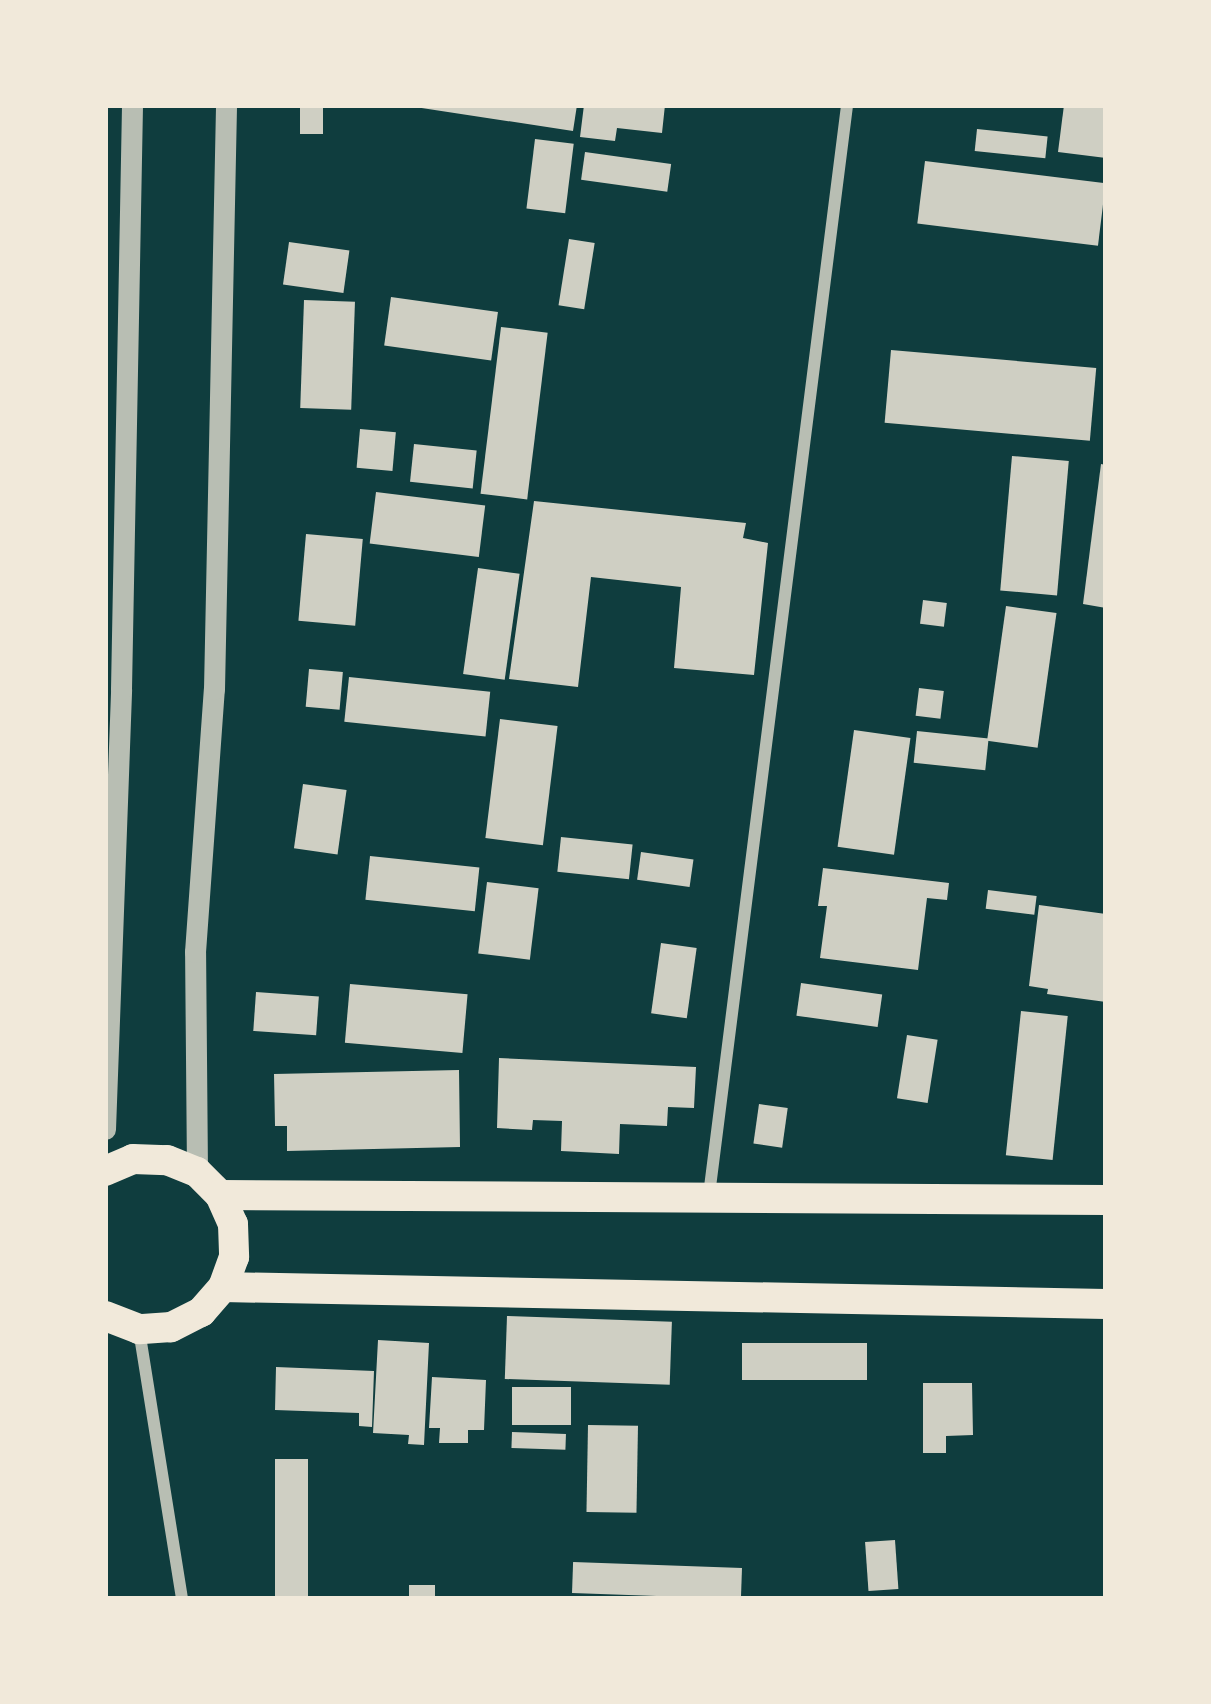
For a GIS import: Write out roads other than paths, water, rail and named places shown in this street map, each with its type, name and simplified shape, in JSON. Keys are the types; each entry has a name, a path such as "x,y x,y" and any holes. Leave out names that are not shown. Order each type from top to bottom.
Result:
{"main road":[{"path":"105,1171 133,1160 166,1160 197,1172 220,1195 234,1240 224,1287 201,1312 172,1327 139,1329 105,1316"},
{"path":"220,1195 1106,1200"},
{"path":"224,1287 1106,1304"}],"street":[{"path":"105,1130 121,713 132,105"},
{"path":"197,1172 195,952 214,689 226,105"},
{"path":"709,1195 847,105"},
{"path":"139,1329 182,1599"}]}
